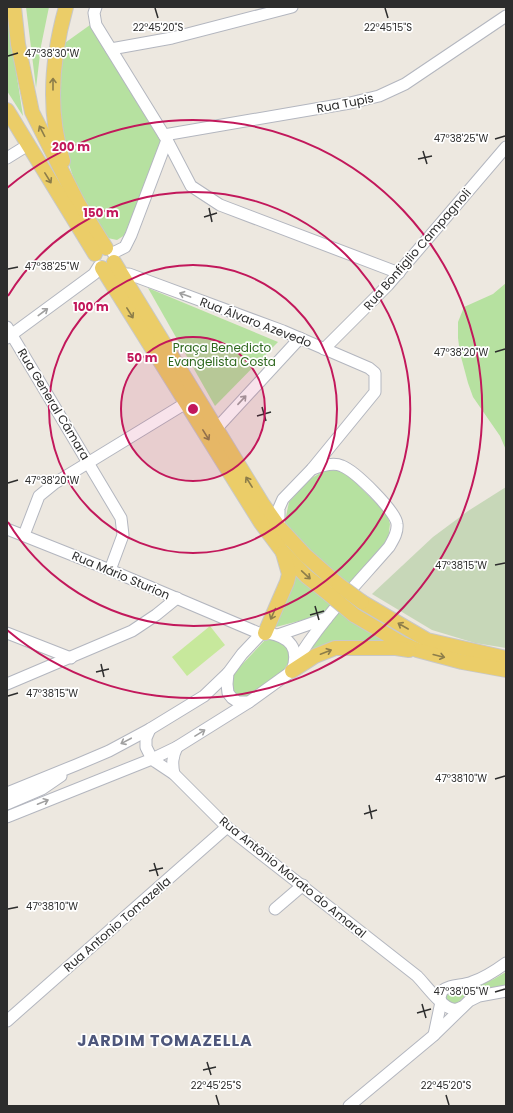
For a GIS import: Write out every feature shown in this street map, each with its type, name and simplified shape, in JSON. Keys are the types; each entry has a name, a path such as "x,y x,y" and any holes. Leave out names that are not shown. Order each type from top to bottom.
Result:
{"main road":[{"path":"14,7 18,44 32,112 107,261 186,404 261,523 282,551 306,576 362,602 427,640 506,658"},
{"path":"66,7 59,33 53,71 54,110 60,150 78,203"},
{"path":"7,110 28,145 107,261 262,503 279,527 305,555 354,615 403,644 417,650 462,662 506,670"},
{"path":"268,634 289,574 282,551"},
{"path":"293,668 315,656 335,648 396,648 417,650"}],"street":[{"path":"111,50 172,38 292,7"},
{"path":"95,10 96,25 165,138 191,186 220,205 398,273"},
{"name":"Rua Tupis","path":"165,138 350,103 379,96 405,84 506,16"},
{"path":"9,333 94,274 107,261 125,247 165,138"},
{"path":"7,158 28,145"},
{"name":"Rua Bonfiglio Campagnoli","path":"324,349 398,273 506,147"},
{"name":"Rua Álvaro Azevedo","path":"107,261 129,274 300,338 369,368 375,373 375,392 312,469"},
{"name":"Rua General Câmara","path":"9,333 121,518 123,535 110,570"},
{"path":"216,429 300,338"},
{"path":"24,535 39,496 55,483 186,404"},
{"path":"7,817 152,759 177,747 249,702 293,668 303,650 327,618 388,547 396,535 397,524 394,515 387,506 354,473 342,466 333,464 312,469 283,499 279,508 279,527"},
{"path":"262,503 276,502 283,499"},
{"name":"Rua Mário Sturion","path":"7,529 110,570 235,623 287,640 294,648 295,658 293,668"},
{"path":"7,684 132,631 156,615 177,598"},
{"path":"7,793 76,766 150,729 204,696 228,673 251,645 268,634 327,618"},
{"name":"Rua Mário Sturion","path":"235,623 246,635 251,645"},
{"path":"7,633 71,658"},
{"path":"228,673 228,693 238,702 249,702"},
{"path":"150,729 146,738 146,747 152,759"},
{"path":"174,774 172,764 173,756 177,747"},
{"name":"Rua Antônio Morato do Amaral","path":"152,759 174,774 228,827 417,976 447,1007 453,1010 462,1007"},
{"path":"7,804 42,789 76,766"},
{"name":"Rua Antonio Tomazella","path":"7,1021 228,827"},
{"path":"275,908 303,885"},
{"path":"433,1036 442,991 452,986 471,983 478,980 495,972 506,963"},
{"name":"Rua Antônio Morato do Amaral","path":"417,976 434,983 452,986"},
{"path":"349,1106 433,1036 469,1001 479,996 506,991"}],"green space":[{"path":"26,7 49,7 41,46 36,88"},
{"path":"7,12 23,116 7,91"},
{"path":"90,25 161,140 128,233 117,240 103,237 80,198 64,149 57,94 62,45"},
{"path":"506,283 506,450 500,436 473,397 460,353 458,322 464,307 493,294"},
{"name":"Praça Benedicto Evangelista Costa","path":"148,288 278,342 215,406"},
{"path":"338,470 346,473 387,514 390,524 388,540 348,587 284,526 289,502 310,479 324,471"},
{"path":"506,487 506,648 475,643 432,630 372,594 433,537 468,511"},
{"path":"292,566 333,604 322,615 272,628"},
{"path":"341,610 393,643 304,659 309,647"},
{"path":"210,626 225,645 187,676 172,657"},
{"path":"267,638 285,643 289,651 289,667 250,696 241,698 233,693 232,684 234,673"},
{"path":"506,972 506,986 479,990 465,996 452,1005 448,1002 446,997 449,992 473,988"}],"district":[{"name":"JARDIM TOMAZELLA","path":"165,1040"}]}
